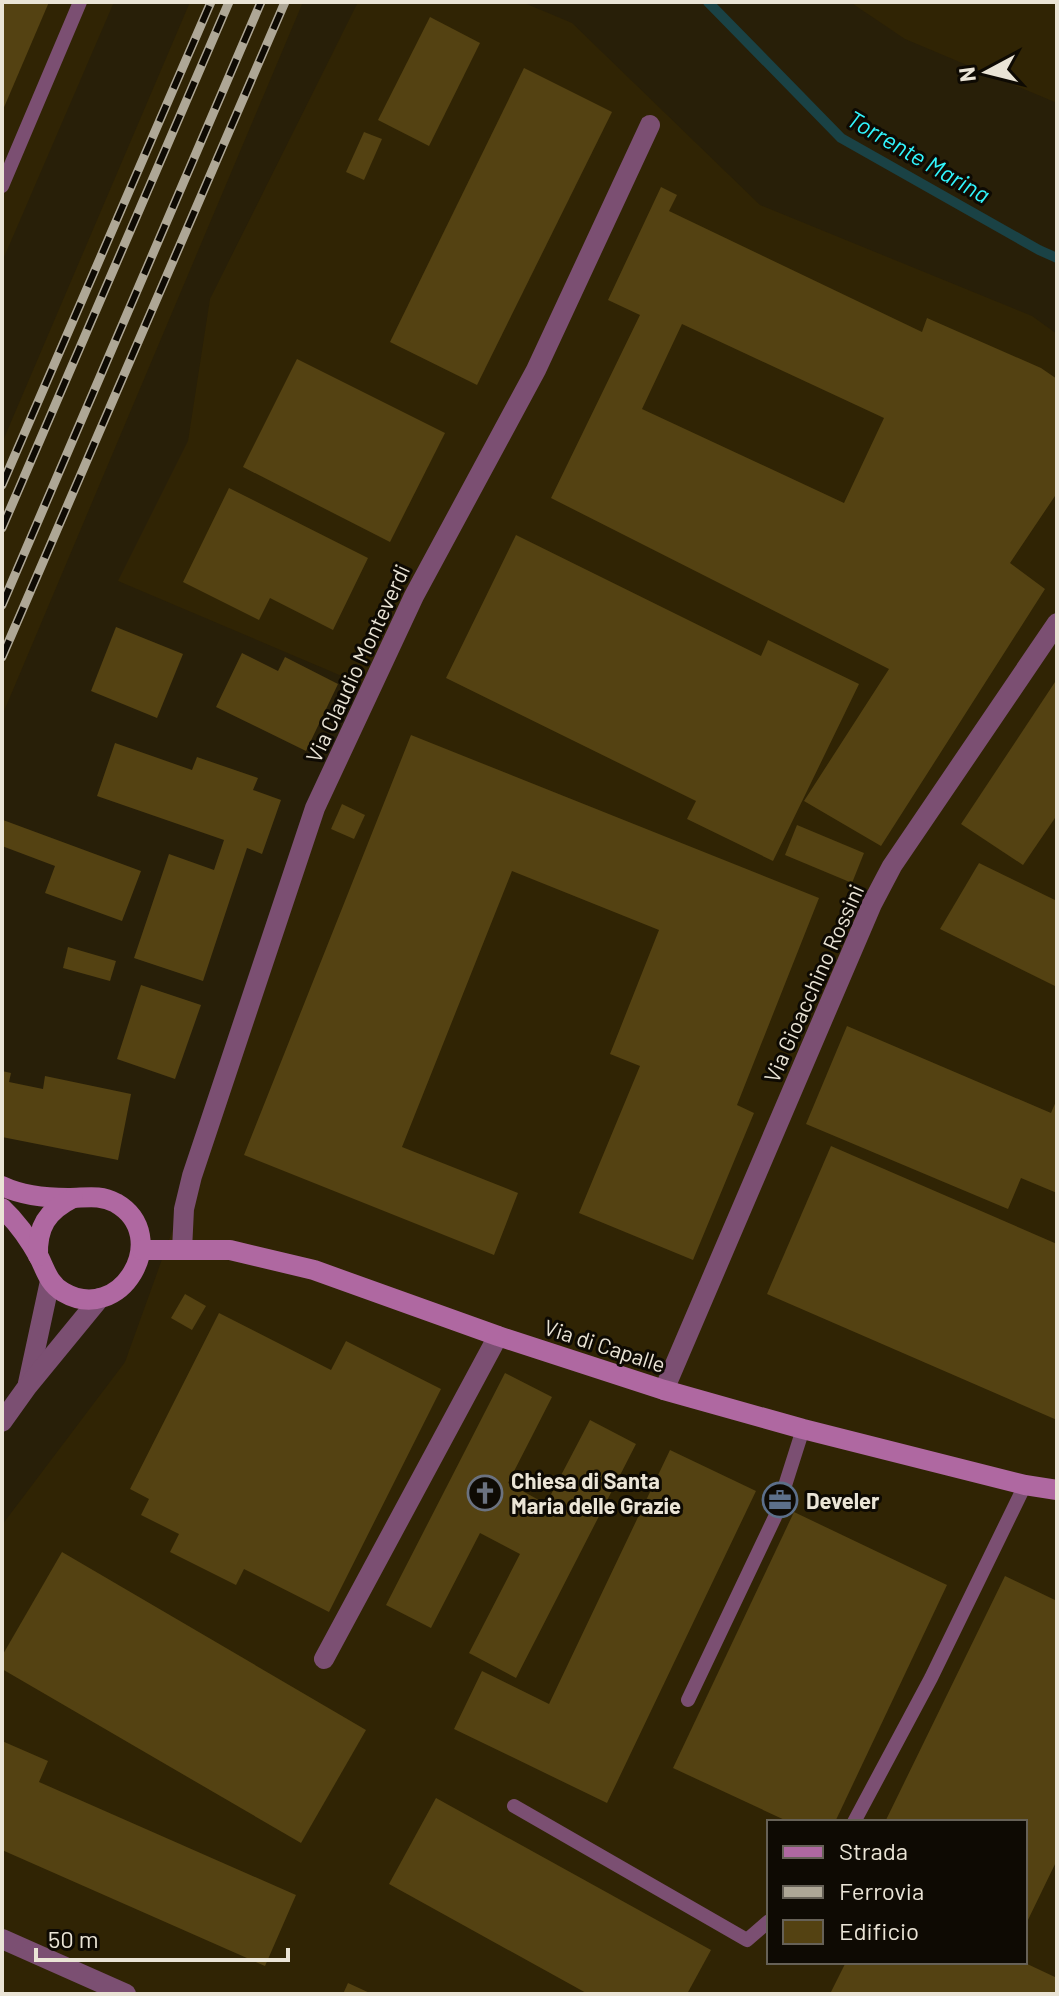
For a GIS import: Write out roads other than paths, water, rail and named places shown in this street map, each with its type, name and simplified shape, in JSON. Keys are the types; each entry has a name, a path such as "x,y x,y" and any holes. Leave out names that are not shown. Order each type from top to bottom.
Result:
{"street":[{"name":"Via Claudio Monteverdi","path":"182,1250 184,1209 192,1176 315,808 414,596 536,370 650,125"},
{"name":"Via Gioacchino Rossini","path":"664,1390 872,904 892,866 1057,623"},
{"path":"2,1186 14,1192 45,1198 91,1195 117,1204 129,1215 138,1230 141,1250 137,1267 117,1291 100,1298 81,1298 64,1292 50,1281 20,1227 2,1208"},
{"path":"38,1256 42,1225 49,1215 73,1198"},
{"name":"Via di Capalle","path":"141,1250 230,1250 314,1270 498,1336 664,1390 803,1429 1025,1485 1057,1490"},
{"path":"27,1387 50,1281"},
{"path":"2,1422 100,1298"},
{"path":"324,1659 498,1336"},
{"path":"2,1939 126,1994"}],"lane":[{"path":"2,186 80,2"},
{"path":"688,1700 775,1517 803,1429"},
{"path":"855,1820 931,1678 1025,1485"},
{"path":"514,1806 747,1940 767,1923"}],"waterway":[{"name":"Torrente Marina","path":"708,2 841,138 1057,258"}],"railway":[{"path":"2,485 211,2"},
{"path":"2,528 229,2"},
{"path":"2,605 261,2"},
{"path":"2,657 285,2"}],"place":[{"name":"Chiesa di Santa Maria delle Grazie","path":"485,1493"},
{"name":"Develer","path":"780,1500"}]}
